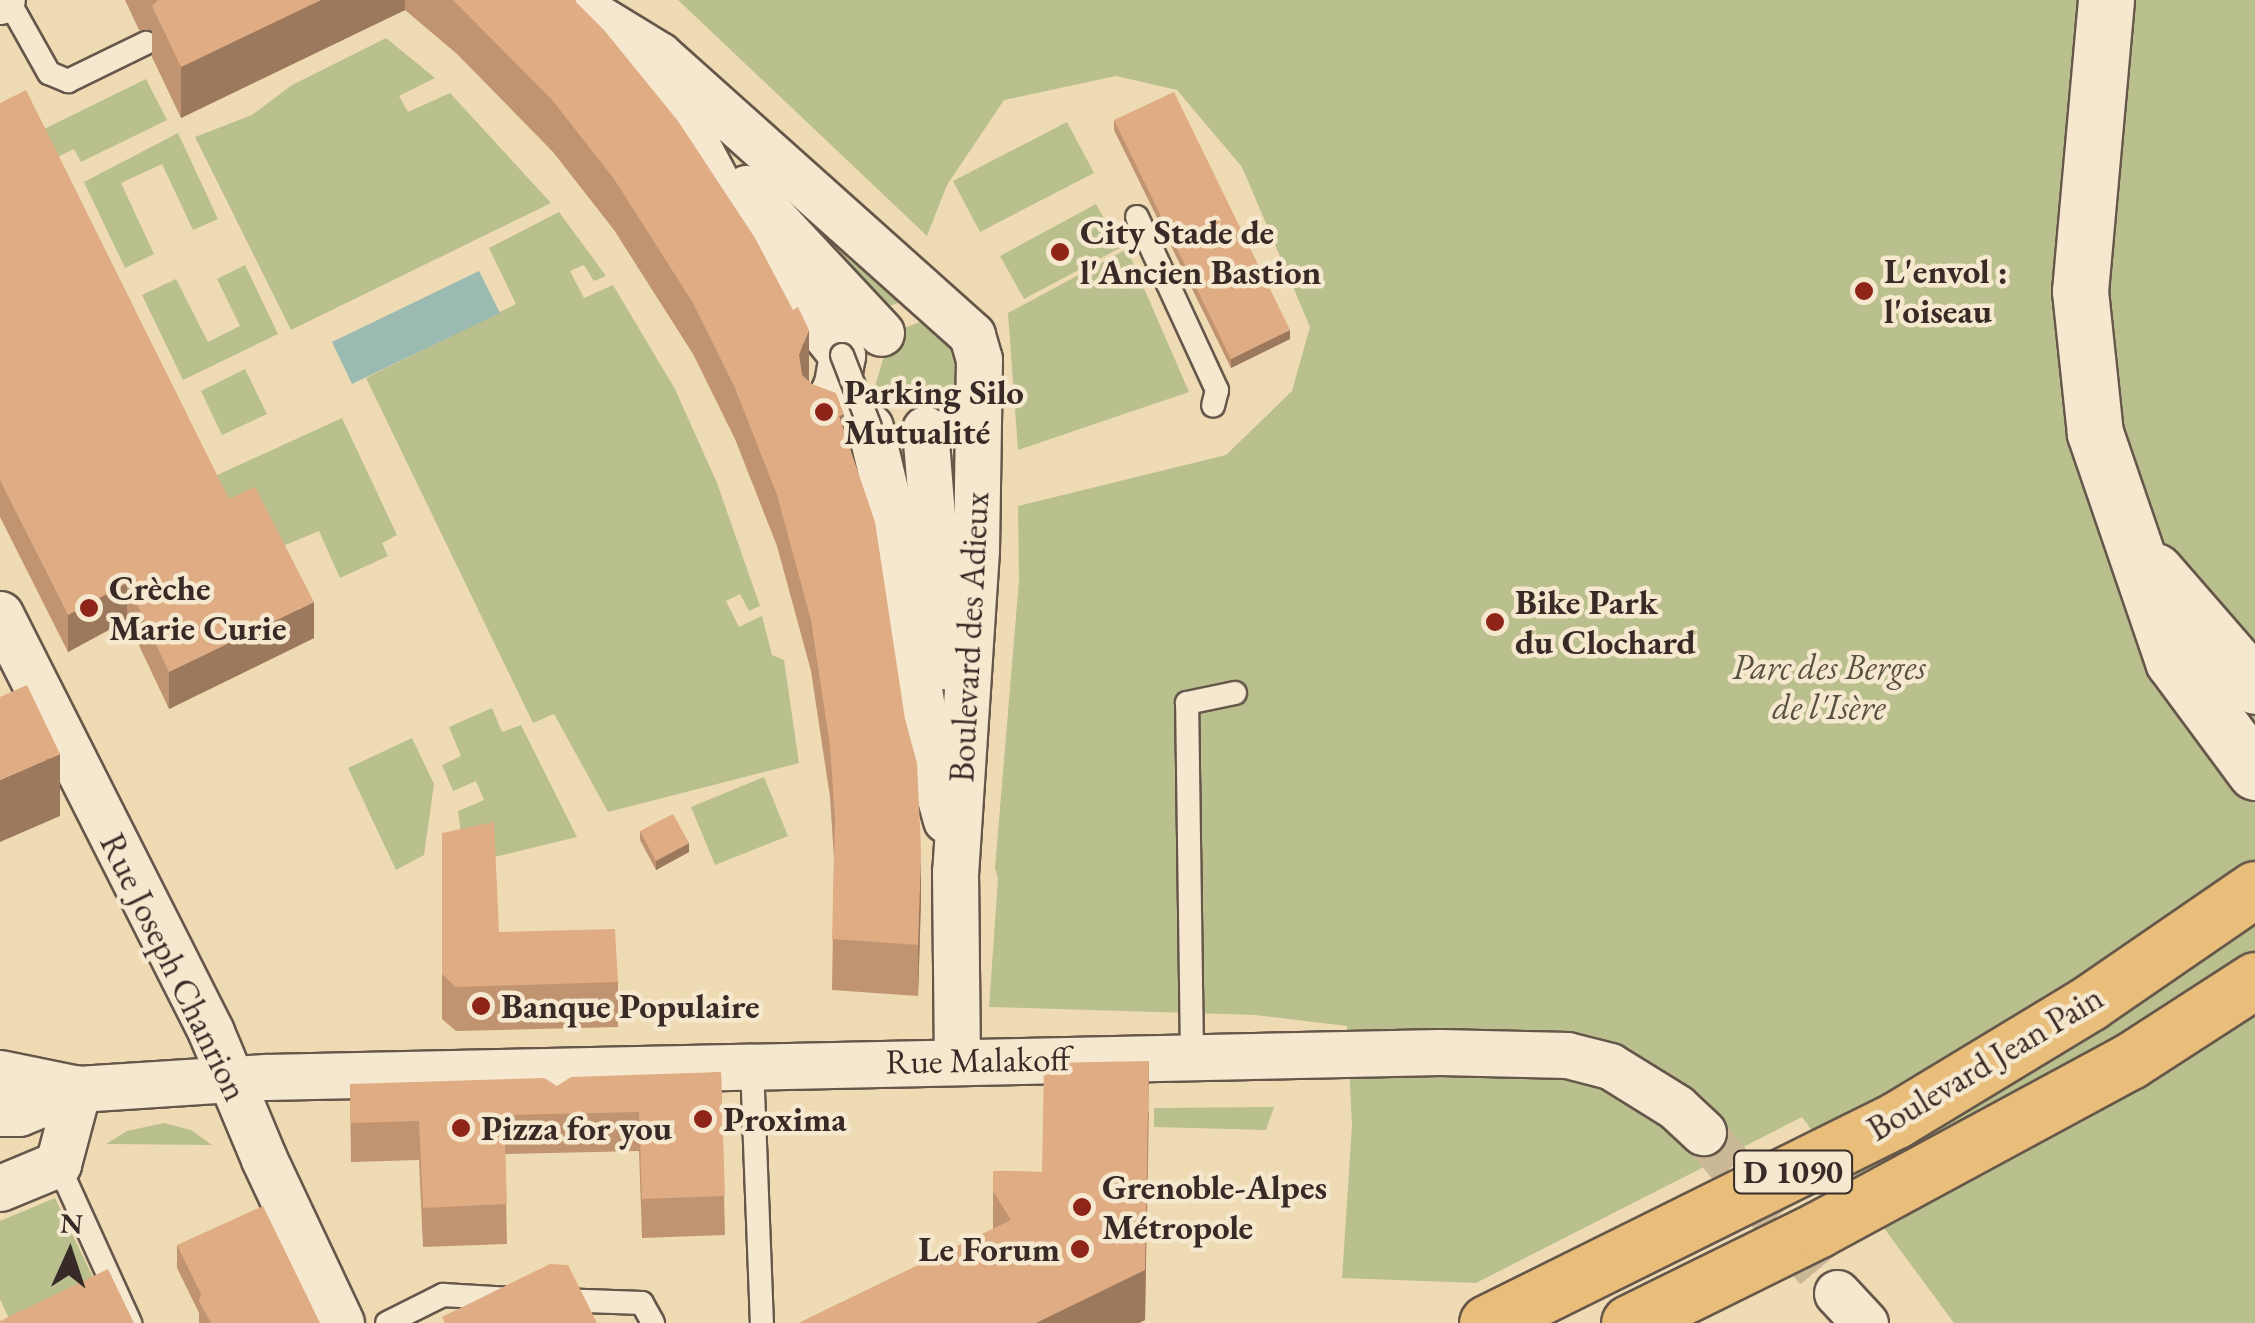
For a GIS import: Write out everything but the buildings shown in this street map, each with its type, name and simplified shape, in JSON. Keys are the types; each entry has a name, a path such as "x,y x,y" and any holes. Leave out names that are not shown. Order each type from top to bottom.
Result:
{"main road":[{"path":"2106,0 2080,291 2095,432 2174,661 2255,772"},
{"path":"2140,554 2255,686"},
{"name":"Boulevard Jean Pain","path":"1487,1323 1896,1120 2089,1003 2255,889"},
{"name":"Boulevard Jean Pain","path":"1629,1323 1818,1229 2130,1061 2255,980"}],"street":[{"name":"Boulevard des Adieux","path":"584,7 881,333"},
{"name":"Boulevard des Adieux","path":"584,7 659,55 972,335 979,359 976,550 954,871 956,1061"},
{"name":"Boulevard des Adieux","path":"680,113 718,183 775,272 842,355"},
{"path":"824,412 866,373 881,333 908,312 936,304"},
{"path":"824,412 837,384 842,355"},
{"path":"824,412 862,408 896,413 925,429 978,404"},
{"path":"824,412 870,427"},
{"name":"Boulevard des Adieux","path":"870,427 894,527 931,766 948,827"},
{"name":"Boulevard des Adieux","path":"925,429 942,626 948,827 954,871"},
{"name":"Rue Joseph Chanrion","path":"0,614 211,1032 341,1323"},
{"name":"Rue Malakoff","path":"78,1089 231,1080 556,1080 752,1065 1192,1054 1567,1054 1610,1066 1676,1107 1703,1132"},
{"path":"0,1072 78,1089"},
{"path":"0,1113 19,1112 78,1089"},
{"path":"0,1188 58,1164 78,1089"}],"lane":[{"path":"3,0 49,73 68,80 146,43"},
{"path":"1137,216 1216,390 1212,406"},
{"path":"842,355 870,427"},
{"path":"1192,1054 1187,703 1235,692"},
{"path":"752,1065 762,1323"},
{"path":"58,1164 130,1323"},
{"path":"388,1323 443,1296 642,1303 653,1323"}],"green space":[{"name":"Parc des Berges de l'Isère","path":"678,0 2255,0 2255,1323 1954,1323 1802,1117 1476,1283 1342,1278 1352,1126 1347,1026 1255,1015 989,1007 998,879 995,868 1019,580 1018,506 1226,455 1292,391 1310,327 1242,167 1177,90 1116,76 1004,100 947,185 927,236"},
{"path":"386,38 435,78 399,96 408,112 450,93 551,203 291,330 195,137 252,115 292,85"},
{"path":"146,79 167,120 81,162 74,149 53,159 40,131"},
{"path":"670,85 915,296 883,309"},
{"path":"1067,122 1094,173 980,232 953,181"},
{"path":"178,133 218,219 193,230 162,164 121,183 154,254 125,268 84,182"},
{"name":"City Stade de l'Ancien Bastion","path":"1096,204 1120,248 1024,299 1000,256"},
{"path":"559,212 606,276 594,281 584,265 570,271 584,298 613,285 675,389 717,483 760,606 749,611 740,594 726,601 739,627 762,616 772,655 784,660 799,763 608,812 554,714 533,723 366,378 516,304 489,248"},
{"path":"1127,249 1189,392 1018,450 1008,313"},
{"path":"245,265 278,334 183,380 142,295 176,279 208,342 240,326 217,279"},
{"path":"920,322 940,326 962,355 957,398 944,404 901,402 874,390 884,356 904,328"},
{"path":"245,369 267,414 222,435 201,391"},
{"path":"342,418 397,535 382,543 388,556 340,578 319,531 283,546 264,504 234,517 215,476"},
{"path":"492,708 502,732 521,725 577,837 465,864 458,811 484,800 476,781 453,791 442,765 461,756 449,727"},
{"path":"412,738 434,784 424,855 396,870 348,768"},
{"path":"764,777 788,836 715,865 691,807"},
{"path":"1274,1107 1266,1130 1154,1127 1154,1108"},
{"path":"164,1123 191,1130 212,1145 106,1144 127,1131"},
{"path":"55,1198 109,1311 11,1323 0,1299 0,1221"}],"water":[{"path":"479,271 500,313 352,384 332,342"}],"tunnel":[{"path":"1703,1132 1837,1293"}],"place":[{"name":"City Stade de l'Ancien Bastion","path":"1060,252"},
{"name":"L'envol : l'oiseau","path":"1864,291"},
{"name":"Parking Silo Mutualité","path":"824,412"},
{"name":"Crèche Marie Curie","path":"89,608"},
{"name":"Bike Park du Clochard","path":"1495,622"},
{"name":"Banque Populaire","path":"481,1006"},
{"name":"Proxima","path":"703,1119"},
{"name":"Pizza for you","path":"461,1128"},
{"name":"Grenoble-Alpes Métropole","path":"1082,1207"},
{"name":"Le Forum","path":"1080,1249"}]}
